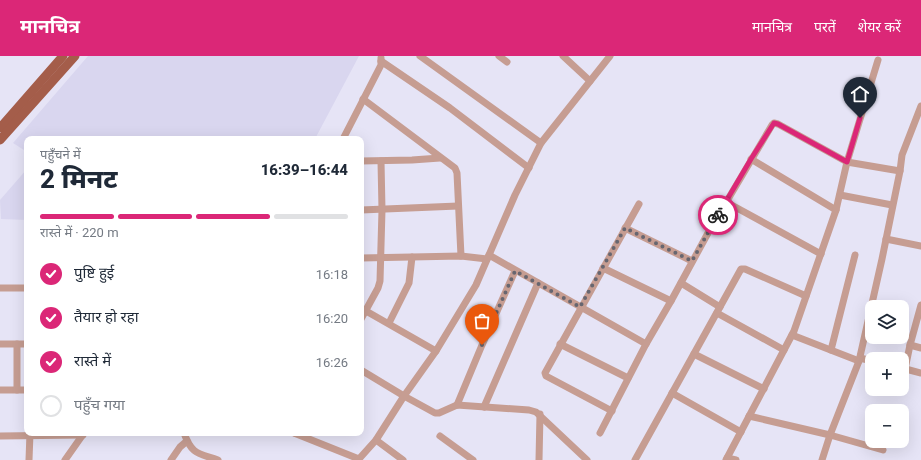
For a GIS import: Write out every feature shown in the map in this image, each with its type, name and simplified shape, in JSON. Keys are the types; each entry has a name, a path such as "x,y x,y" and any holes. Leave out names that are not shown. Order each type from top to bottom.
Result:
{"main road":[{"path":"0,128 63,56"},
{"path":"0,140 75,56"}],"street":[{"path":"420,56 541,143"},
{"path":"499,56 508,62"},
{"path":"563,56 590,81"},
{"path":"302,436 359,459 376,440 404,396 436,351 476,285 541,143 610,56"},
{"path":"344,136 381,65 382,58 529,168"},
{"path":"736,460 727,459 792,335 821,254 836,210 847,162 878,60"},
{"path":"363,99 455,168 457,173 461,256"},
{"path":"822,460 830,435 860,360 903,151 921,106"},
{"path":"600,433 646,344 692,261 772,125 776,123 847,162 900,171"},
{"path":"364,161 440,158"},
{"path":"751,159 836,210"},
{"path":"364,314 380,284 382,210 381,161"},
{"path":"840,195 892,205"},
{"path":"726,202 821,254"},
{"path":"612,411 546,376 545,371 639,204"},
{"path":"364,210 458,206"},
{"path":"625,228 692,261"},
{"path":"886,239 921,246"},
{"path":"831,350 855,255"},
{"path":"389,324 408,283 412,257"},
{"path":"364,258 488,257 538,283 646,344"},
{"path":"603,268 671,301"},
{"path":"635,460 741,269 744,268 806,296"},
{"path":"458,405 482,345 515,271"},
{"path":"484,407 538,283"},
{"path":"681,283 719,310 784,350"},
{"path":"0,288 24,288"},
{"path":"908,352 921,305"},
{"path":"366,311 436,351"},
{"path":"792,335 831,350 865,360"},
{"path":"0,344 24,344"},
{"path":"17,344 17,390"},
{"path":"560,344 628,378"},
{"path":"910,345 921,348"},
{"path":"694,354 764,389"},
{"path":"909,370 921,373"},
{"path":"364,372 437,414 458,405 529,410 536,412 540,414 587,460"},
{"path":"0,390 24,390"},
{"path":"672,393 741,432"},
{"path":"539,460 540,414"},
{"path":"750,416 830,435 883,450"},
{"path":"0,436 24,434"},
{"path":"29,460 30,436"},
{"path":"65,460 83,436"},
{"path":"185,436 191,448 196,452 218,460"},
{"path":"440,436 473,460"},
{"path":"376,440 403,460"},
{"path":"171,460 178,449 187,441"}],"shaded area":[{"path":"88,56 359,56 317,136 24,136 24,150 13,143"},
{"path":"24,172 24,220 1,219 0,200"}],"way so far":[{"path":"482,345 515,271 580,307 625,228 692,261 718,215"}],"route":[{"path":"718,215 774,123 847,162 860,118"}]}
